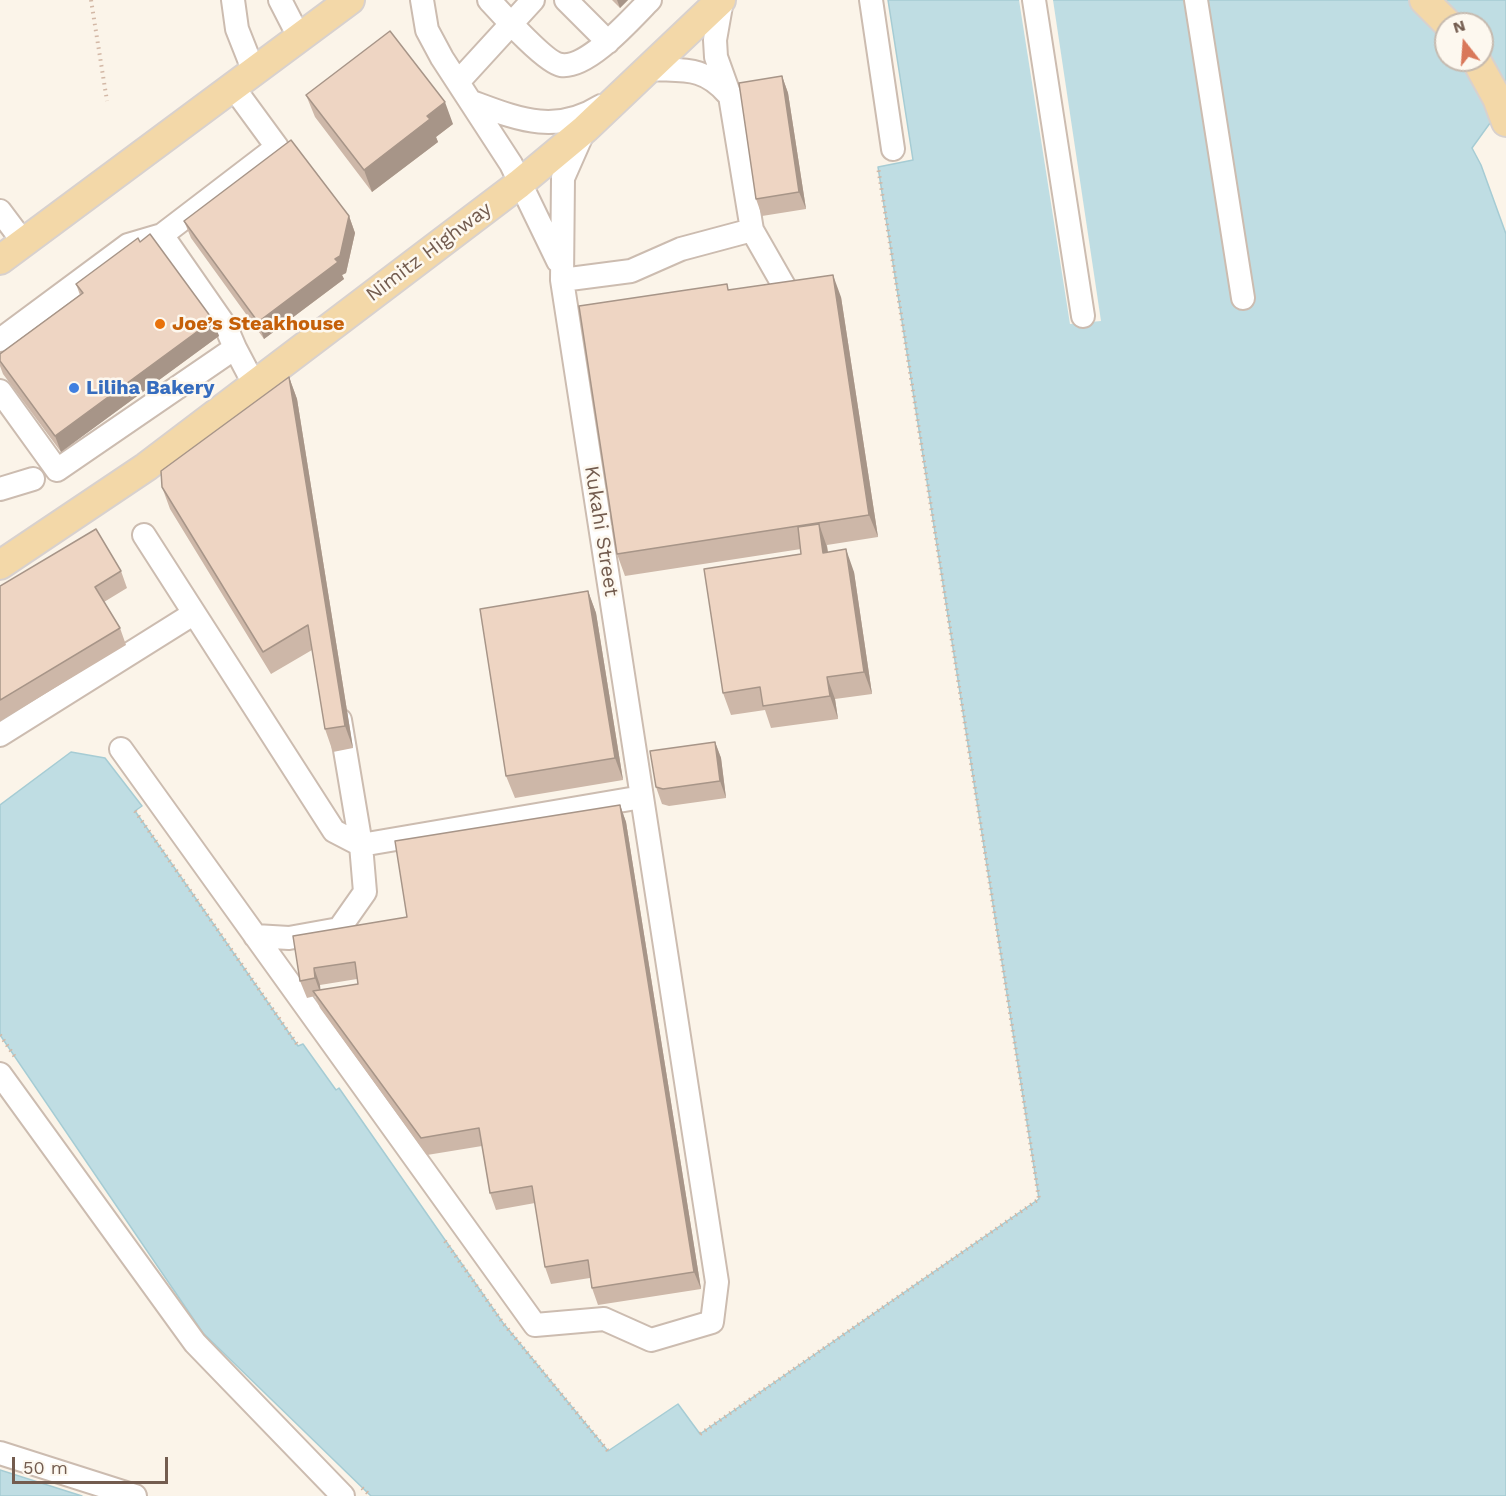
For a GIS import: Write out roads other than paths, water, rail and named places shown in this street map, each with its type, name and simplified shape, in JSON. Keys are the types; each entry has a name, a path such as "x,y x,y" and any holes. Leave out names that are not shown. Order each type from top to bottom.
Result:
{"main road":[{"path":"0,260 350,0"},
{"name":"Nimitz Highway","path":"0,565 146,467 519,183 585,129 722,0"},
{"path":"1424,0 1436,12"},
{"path":"1483,72 1497,98 1506,122"}],"street":[{"path":"0,340 128,245 162,236 277,147 244,80 233,0"},
{"path":"280,0 300,39"},
{"name":"Kukahi Street","path":"422,0 427,30 511,164 561,273"},
{"path":"489,0 511,24 556,64 562,65 577,63 608,42 650,0"},
{"path":"458,82 533,0"},
{"path":"566,0 608,42"},
{"path":"722,0 715,40 716,57 730,96 752,230 784,286"},
{"path":"871,0 893,149"},
{"path":"1034,0 1083,316"},
{"path":"1196,0 1243,298"},
{"path":"650,69 701,72 715,80 730,96"},
{"path":"472,102 522,120 551,123 585,117 621,94"},
{"name":"Kukahi Street","path":"255,936 535,1325 604,1319 651,1340 712,1322 717,1282 561,273 563,178 585,129"},
{"path":"0,211 24,243"},
{"path":"561,273 631,271 681,249 752,230"},
{"path":"162,236 226,327 255,386"},
{"path":"0,391 57,470 235,348"},
{"path":"0,489 33,479"},
{"path":"144,535 334,831 361,845 642,797"},
{"path":"0,735 193,614"},
{"path":"121,749 255,936 289,938 339,929 365,892 361,845 337,703"},
{"path":"0,1074 195,1343 343,1496"},
{"path":"0,1453 135,1496"}],"water":[{"path":"888,0 1506,0 1506,101 1472,148 1481,165 1506,234 1506,1496 371,1496 203,1333 0,1035 0,805 71,752 105,758 142,806 135,811 298,1046 303,1044 336,1090 339,1088 503,1323 608,1451 678,1404 700,1434 1039,1199 878,167 913,160"},
{"path":"0,1470 82,1496 0,1496"}],"place":[{"name":"Joe’s Steakhouse","path":"160,324"},
{"name":"Liliha Bakery","path":"74,388"}]}
